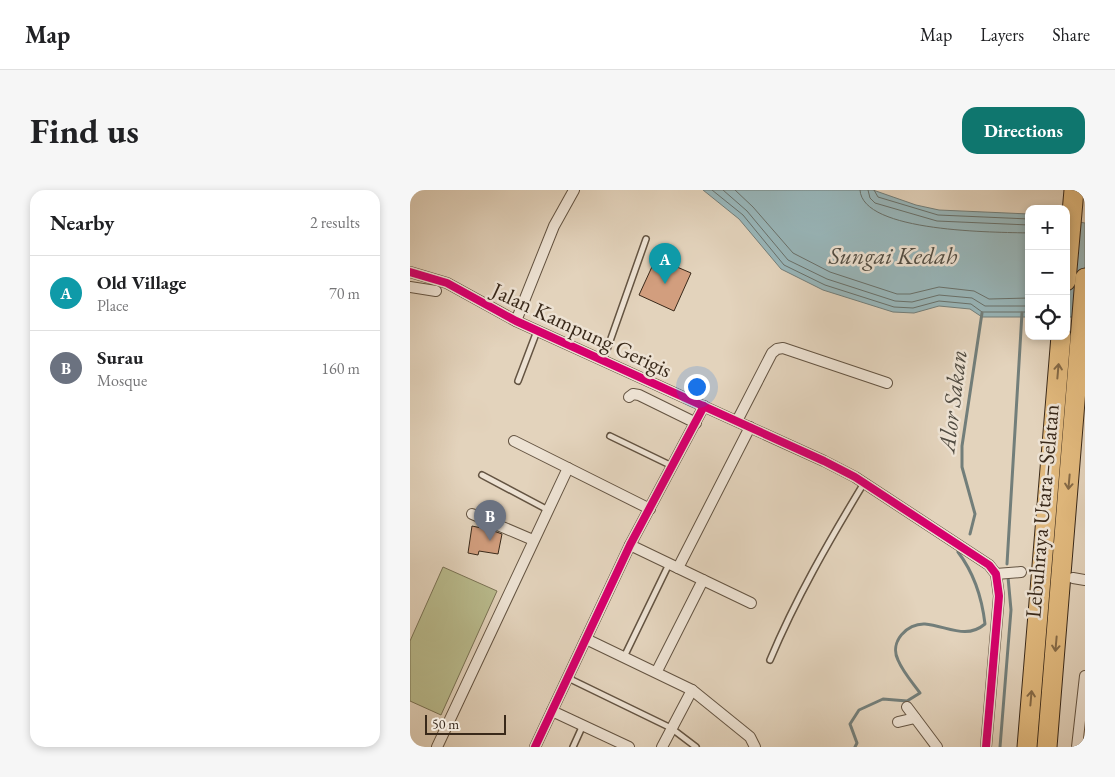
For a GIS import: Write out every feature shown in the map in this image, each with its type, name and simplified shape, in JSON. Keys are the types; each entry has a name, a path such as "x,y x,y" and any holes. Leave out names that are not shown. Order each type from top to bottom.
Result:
{"highway":[{"path":"1069,250 1074,190"},
{"name":"Lebuhraya Utara–Selatan","path":"1047,747 1085,278"},
{"name":"Lebuhraya Utara–Selatan","path":"1027,747 1062,340"}],"street":[{"path":"516,321 554,226 574,190"},
{"path":"410,263 413,272"},
{"name":"Jalan Kampung Gerigis","path":"413,272 447,283 516,321 824,461 864,483 989,565 996,574"},
{"path":"410,287 436,291"},
{"path":"737,421 772,353 777,349 783,348 887,383"},
{"path":"629,396 633,394 639,395 696,422"},
{"path":"535,747 630,545 704,406"},
{"path":"673,566 750,427"},
{"path":"514,442 650,509"},
{"path":"436,747 568,468"},
{"path":"472,514 533,540"},
{"path":"630,545 751,603"},
{"path":"986,747 1000,596 996,574 1021,572"},
{"path":"1073,578 1085,580"},
{"path":"657,671 704,580"},
{"path":"586,639 657,671 692,690 750,737 754,747"},
{"path":"1077,747 1083,720 1085,676"},
{"path":"662,747 692,690"},
{"path":"907,707 937,747"},
{"path":"552,711 625,746"},
{"path":"898,722 915,718"}],"lane":[{"path":"603,361 646,239"},
{"path":"518,381 537,330"},
{"path":"610,436 673,466"},
{"path":"482,474 548,510"},
{"path":"770,660 788,619 818,560 864,483"},
{"path":"624,657 673,566"},
{"path":"568,678 671,728 696,747"},
{"path":"573,747 583,725"}],"green space":[{"path":"443,567 497,591 441,715 410,701 410,641"}],"water":[{"name":"Sungai Kedah","path":"703,190 873,190 916,205 939,210 1025,214 1025,317 982,317 970,309 939,306 914,313 893,312 823,290 781,269 739,219"},
{"path":"1070,221 1085,223 1085,317 1070,317"}],"building":[{"path":"656,258 691,273 674,311 639,295"},
{"path":"472,526 502,534 498,554 479,551 478,555 468,553"}],"waterway":[{"name":"Alor Sakan","path":"970,534 975,514 962,467 962,446 982,313"},
{"path":"1007,564 1022,313"},
{"name":"Alor Sakan","path":"855,747 857,743 850,724 859,710 883,699 907,701 920,693 902,669 896,653 898,640 906,630 925,624 963,632 978,629 985,624 976,586 969,568 958,552"},
{"path":"1000,747 1011,610 1008,577"}],"cycle path":[{"path":"410,272 447,283 516,321 824,461 855,477 989,565 996,574 999,596 986,747"},
{"path":"535,747 630,545 704,406"}],"place":[{"name":"Old Village","path":"665,284"},
{"name":"Surau","path":"490,541"}]}
